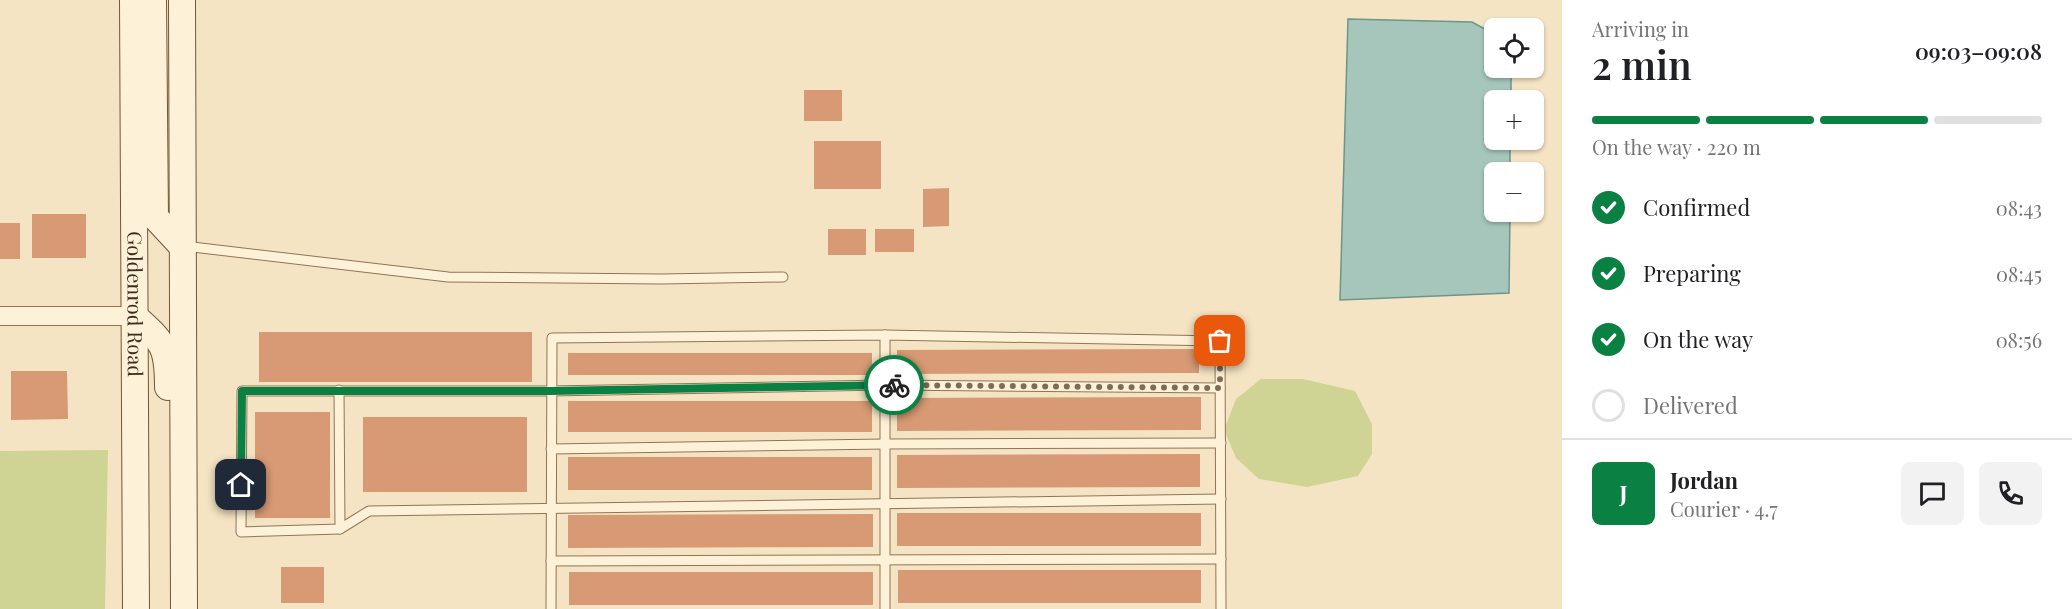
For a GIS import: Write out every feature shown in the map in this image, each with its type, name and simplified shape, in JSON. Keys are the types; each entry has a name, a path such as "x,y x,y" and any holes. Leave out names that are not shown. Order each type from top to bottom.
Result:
{"main road":[{"name":"Goldenrod Road","path":"133,0 136,609"},
{"path":"153,0 155,217 182,246"},
{"path":"182,0 184,609"},
{"path":"134,316 158,338 168,360 169,609"}],"street":[{"path":"0,316 134,316"}],"lane":[{"path":"182,246 448,277 661,279 783,276"},
{"path":"885,335 885,609"},
{"path":"551,609 550,391 552,338 885,335 1220,341 1221,609"},
{"path":"1220,388 885,385 550,391 242,391 241,532 340,530 369,511 1221,500"},
{"path":"339,390 340,530"},
{"path":"550,449 886,444 1221,443"},
{"path":"551,561 1221,559"}],"green space":[{"path":"1261,379 1303,379 1355,391 1372,424 1372,454 1358,476 1307,487 1259,479 1236,458 1224,430 1236,399"},
{"path":"108,450 105,609 0,609 0,451"}],"water":[{"path":"1348,19 1472,22 1484,29 1484,78 1511,78 1511,90 1484,90 1484,150 1510,150 1510,162 1484,162 1484,222 1510,222 1509,293 1340,300"}],"building":[{"path":"804,90 842,90 842,121 804,121"},
{"path":"814,141 881,141 881,189 814,189"},
{"path":"949,188 949,226 923,227 923,189"},
{"path":"32,214 86,214 86,258 32,258"},
{"path":"0,223 20,223 20,259 0,259"},
{"path":"828,229 866,229 866,255 828,255"},
{"path":"875,229 914,229 914,252 875,252"},
{"path":"259,332 532,332 532,382 259,382"},
{"path":"1199,349 1199,373 897,374 897,350"},
{"path":"568,353 872,353 872,375 568,375"},
{"path":"11,371 67,371 68,419 11,420"},
{"path":"1201,397 1201,430 897,431 897,398"},
{"path":"568,401 872,401 872,432 568,432"},
{"path":"255,412 330,412 330,518 255,518"},
{"path":"363,417 527,417 527,492 363,492"},
{"path":"1200,454 1200,487 897,488 897,455"},
{"path":"568,457 872,457 872,490 568,490"},
{"path":"897,513 1201,513 1201,546 897,546"},
{"path":"873,514 873,547 568,548 568,515"},
{"path":"281,567 324,567 324,603 281,603"},
{"path":"898,570 1201,570 1201,603 898,603"},
{"path":"569,572 873,572 873,605 569,605"}],"way so far":[{"path":"894,385 1220,388 1220,341"}],"route":[{"path":"241,485 242,391 550,391 894,385"}]}
